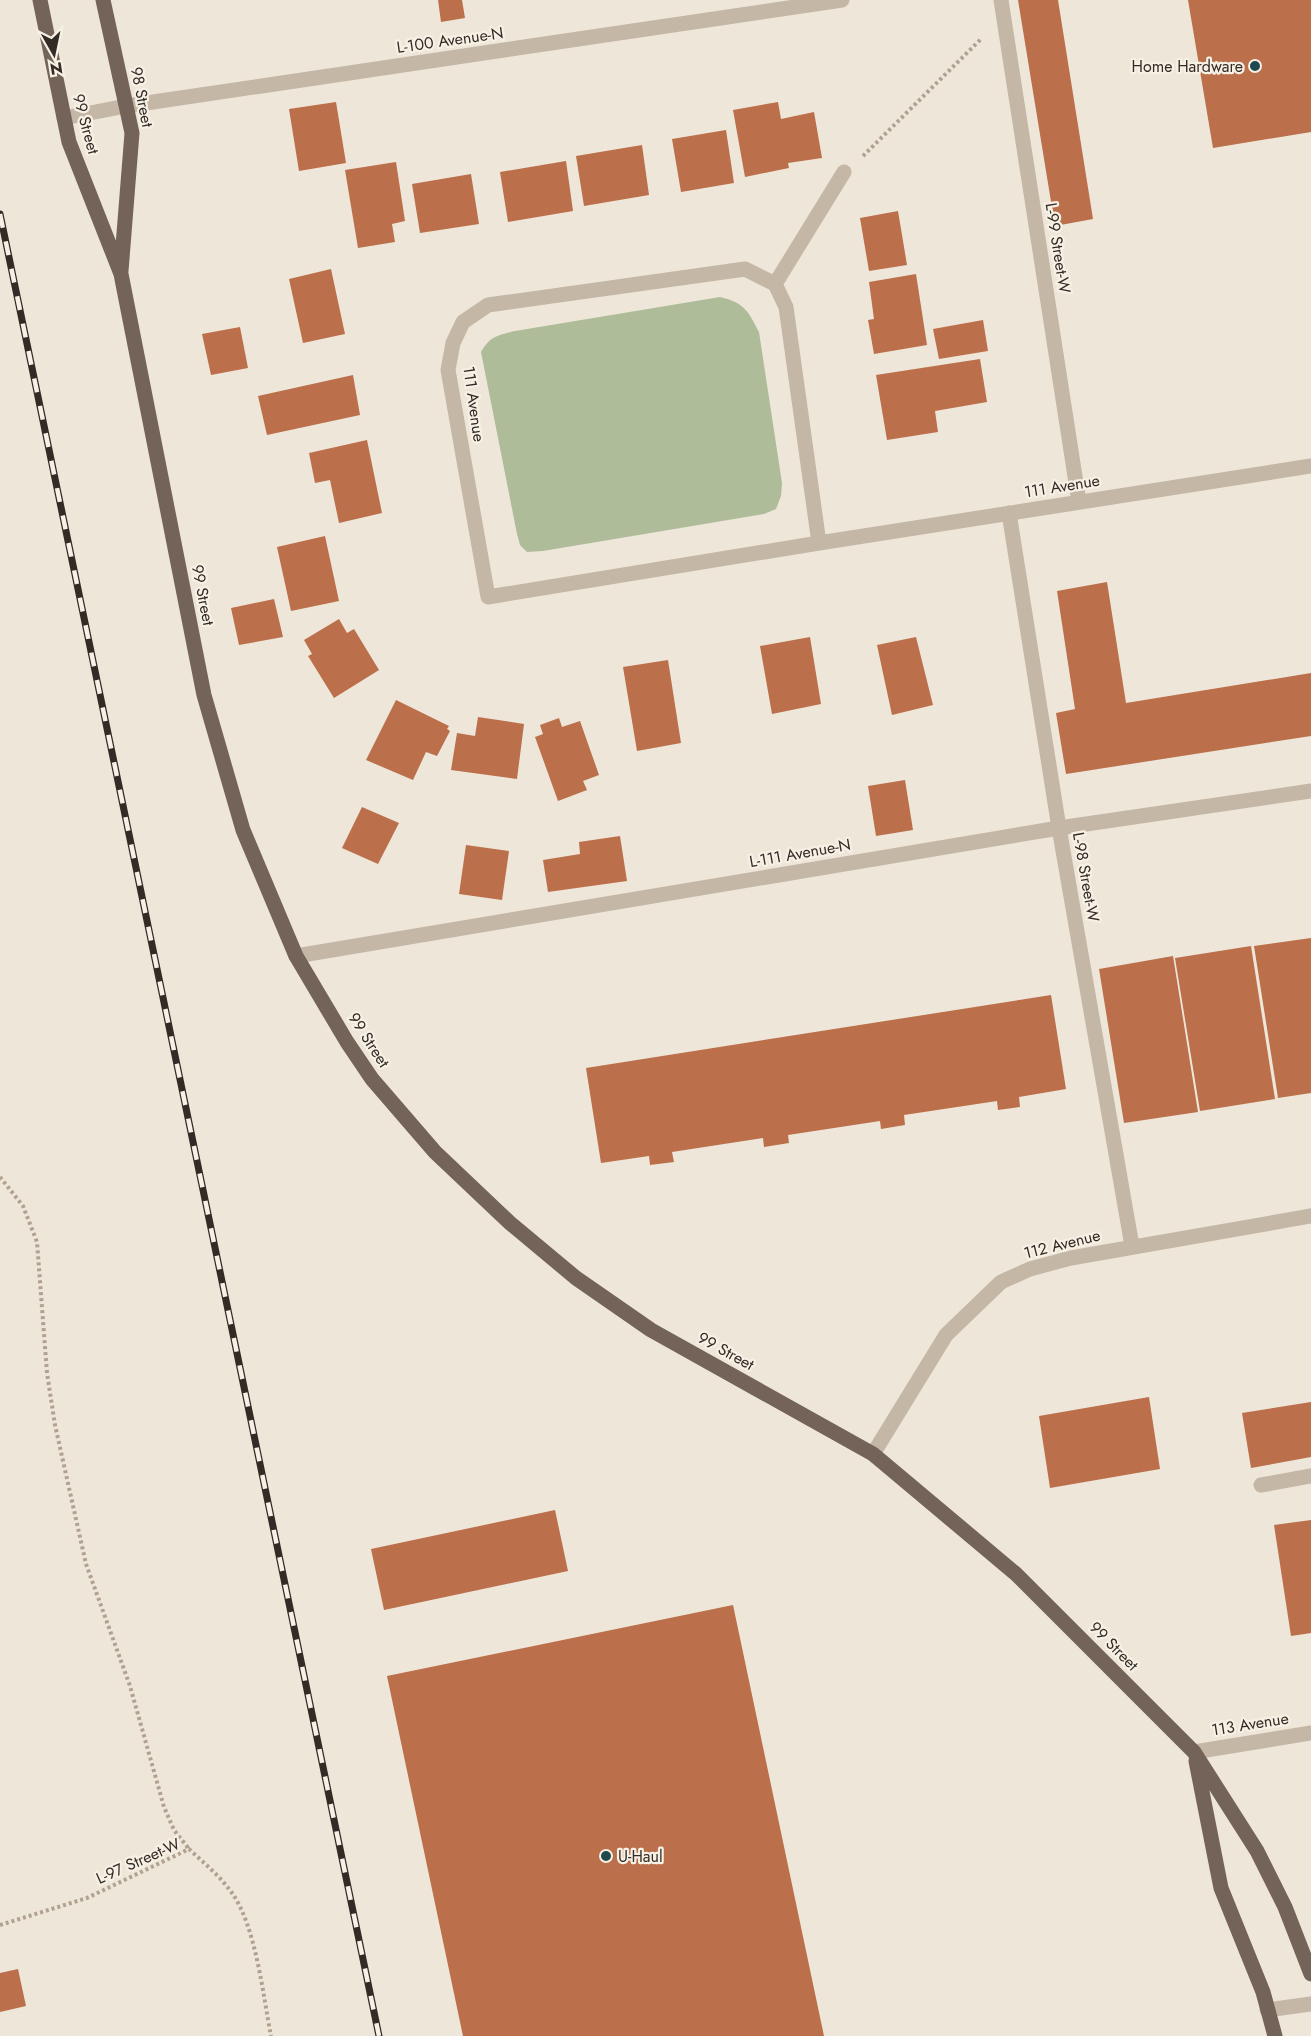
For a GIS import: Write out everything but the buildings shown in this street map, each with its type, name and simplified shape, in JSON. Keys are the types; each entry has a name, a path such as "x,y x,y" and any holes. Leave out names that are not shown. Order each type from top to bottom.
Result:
{"main road":[{"name":"99 Street","path":"40,0 69,142 121,274 204,695 243,830 296,956 347,1042 372,1079 435,1152 510,1223 576,1278 651,1330 873,1454 1016,1574 1194,1752 1257,1851 1285,1907 1311,1974"},
{"name":"98 Street","path":"104,0 132,133 121,274"},
{"path":"1194,1752 1221,1888 1263,1992 1275,2036"}],"street":[{"name":"L-100 Avenue-N","path":"64,118 126,106 842,0"},
{"name":"L-99 Street-W","path":"1001,0 1079,502"},
{"path":"819,543 786,307 775,284 844,172"},
{"name":"111 Avenue","path":"775,284 745,269 488,305 463,322 453,343 448,370 488,597 1311,466"},
{"name":"L-98 Street-W","path":"1009,513 1059,828 1132,1246"},
{"name":"L-111 Avenue-N","path":"296,956 1059,828 1311,791"},
{"name":"112 Avenue","path":"873,1454 946,1335 1001,1282 1030,1269 1071,1258 1311,1216"},
{"path":"1262,1485 1311,1476"},
{"name":"113 Avenue","path":"1194,1752 1311,1733"},
{"path":"1268,2010 1311,2004"}],"path":[{"path":"844,172 874,147 981,38 984,29"},
{"path":"0,1177 23,1206 37,1242 47,1373 55,1425 86,1564 130,1686 165,1807 174,1830 189,1849"},
{"name":"L-97 Street-W","path":"0,1925 87,1898 189,1849 218,1876 242,1911 253,1947 271,2036"}],"green space":[{"path":"720,297 735,302 745,309 759,332 782,483 781,496 776,509 764,514 527,552 520,545 517,534 481,352 484,347 495,337 515,331"}],"railway":[{"path":"0,214 379,2036"}],"place":[{"name":"Home Hardware","path":"1255,66"},
{"name":"U-Haul","path":"606,1856"}]}
